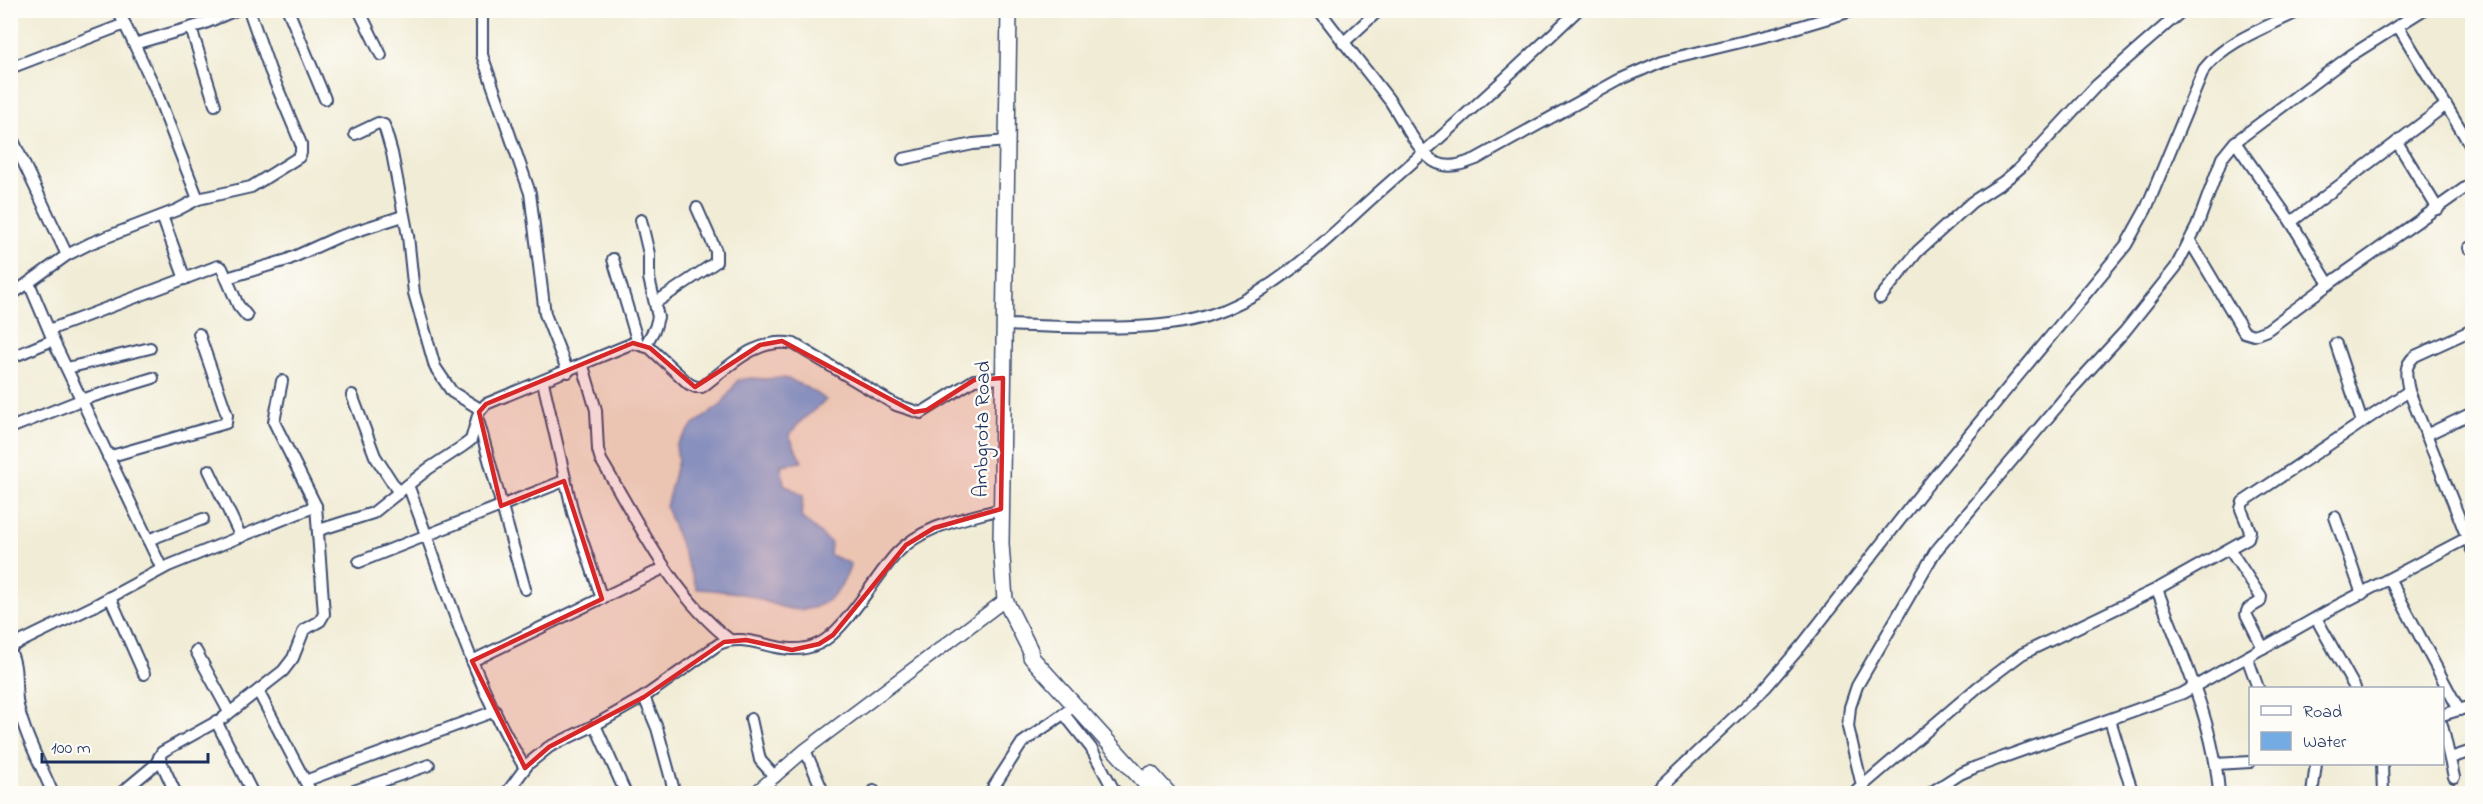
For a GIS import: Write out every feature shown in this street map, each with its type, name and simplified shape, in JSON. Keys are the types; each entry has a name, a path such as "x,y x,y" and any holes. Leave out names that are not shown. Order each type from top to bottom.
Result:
{"main road":[{"name":"Ambgrota Road","path":"1009,10 1001,509 1001,556 1005,600 1030,650 1031,657 1070,709 1155,794"},
{"path":"1030,650 1036,652 1075,688 1169,794"}],"street":[{"path":"118,10 168,118 198,199"},
{"path":"134,44 191,28 236,10"},
{"path":"12,292 29,283 67,255 91,243 162,216 198,199 251,187 264,181 301,153 301,144 270,70 249,10"},
{"path":"288,10 325,99"},
{"path":"359,10 381,55"},
{"path":"482,10 482,55 530,193 536,227 544,314 568,372"},
{"path":"1343,43 1379,10"},
{"path":"1003,325 1165,325 1206,317 1246,301 1281,279 1424,153 1578,10"},
{"path":"1320,11 1389,100 1424,153 1435,163 1461,166 1619,80 1662,61 1778,33 1855,10"},
{"path":"1880,298 1918,251 1972,202 2021,167 2097,85 2183,10"},
{"path":"1653,794 1766,687 1802,645 1928,484 2126,245 2146,209 2204,69 2214,56 2234,43 2301,10"},
{"path":"1859,791 1849,734 1850,707 1857,686 1935,552 2072,389 2125,331 2176,267 2190,240 2222,158 2235,142 2350,56 2422,10"},
{"path":"10,68 125,24"},
{"path":"2398,26 2472,148"},
{"path":"191,28 215,105"},
{"path":"2290,222 2446,105"},
{"path":"355,134 378,123 384,125 392,153 414,293 435,367 443,382 456,396 479,413 501,506 525,589"},
{"path":"10,134 67,255"},
{"path":"903,159 973,144 1006,141"},
{"path":"2235,142 2329,284"},
{"path":"2397,142 2438,209"},
{"path":"2190,240 2244,332 2254,335 2267,330 2472,183"},
{"path":"655,303 716,262 716,250 697,208"},
{"path":"162,216 185,279"},
{"path":"227,278 286,260 338,237 403,216"},
{"path":"319,530 373,513 471,440 479,413 486,404 641,345 657,323 649,278 649,254 641,220"},
{"path":"613,259 641,345 689,384 696,387 702,387 760,345 770,342 788,343 806,350 896,405 921,412 974,381 1003,378"},
{"path":"10,358 51,335 218,266 222,268 238,305 247,316"},
{"path":"29,283 81,400 162,569"},
{"path":"2472,330 2415,356 2409,361 2406,370 2409,391 2472,550"},
{"path":"108,457 226,423 227,415 199,334"},
{"path":"2336,344 2362,422"},
{"path":"67,368 150,348"},
{"path":"583,366 596,410 598,450 601,460 664,568 694,608 730,640"},
{"path":"10,428 81,400 153,378"},
{"path":"120,794 156,764 162,752 216,721 283,671 293,658 304,630 320,621 324,614 316,506 274,422 282,381"},
{"path":"543,382 564,481 602,599"},
{"path":"1859,791 1978,687 2022,654 2157,589 2230,550 2250,535 2241,509 2243,502 2409,391"},
{"path":"352,395 375,456 399,493"},
{"path":"2426,435 2472,413"},
{"path":"209,470 242,537"},
{"path":"359,562 564,481"},
{"path":"408,485 428,536 459,631 504,732 525,768"},
{"path":"53,794 22,720 16,692 15,664 10,649 162,569 316,506"},
{"path":"507,793 525,768 549,747 595,725 644,697 719,644 730,640 746,640 792,650 819,644 833,635 886,566 906,545 934,528 1001,509"},
{"path":"2335,517 2362,594"},
{"path":"148,540 203,519"},
{"path":"1932,793 1960,774 1976,767 2110,720 2194,687 2316,618 2467,538"},
{"path":"2230,550 2261,597 2260,602 2248,609 2246,614 2263,648"},
{"path":"472,661 664,568"},
{"path":"2390,580 2459,710"},
{"path":"2157,589 2194,687 2216,764 2219,794"},
{"path":"110,597 144,674"},
{"path":"754,794 772,784 805,750 1005,600"},
{"path":"2316,618 2354,687"},
{"path":"196,651 229,712"},
{"path":"2247,657 2258,687"},
{"path":"258,691 312,794"},
{"path":"644,697 657,728 675,794"},
{"path":"2444,714 2472,706"},
{"path":"989,794 1022,743 1070,709 1116,794"},
{"path":"305,781 495,711"},
{"path":"751,718 760,760 772,784"},
{"path":"2110,720 2133,794"},
{"path":"216,721 253,794"},
{"path":"595,725 626,794"},
{"path":"2444,733 2454,777"},
{"path":"805,750 824,794"},
{"path":"2450,758 2472,751"},
{"path":"159,757 176,794"},
{"path":"2216,764 2249,762"},
{"path":"345,794 429,765"},
{"path":"2312,794 2316,765"},
{"path":"2382,765 2383,794"}],"highlighted area":[{"path":"782,341 914,412 927,410 974,380 1003,378 1001,509 934,528 906,545 833,635 819,644 792,650 746,640 724,642 644,697 549,747 525,768 472,661 602,599 564,481 501,506 479,412 486,404 633,343 650,348 695,387 760,345"}],"water":[{"path":"752,378 792,380 826,400 800,422 789,435 802,462 781,465 784,484 803,496 801,517 831,543 830,555 851,564 837,591 822,604 813,608 791,609 741,594 697,589 666,507 678,460 676,445 693,425 721,405 738,380"}]}
